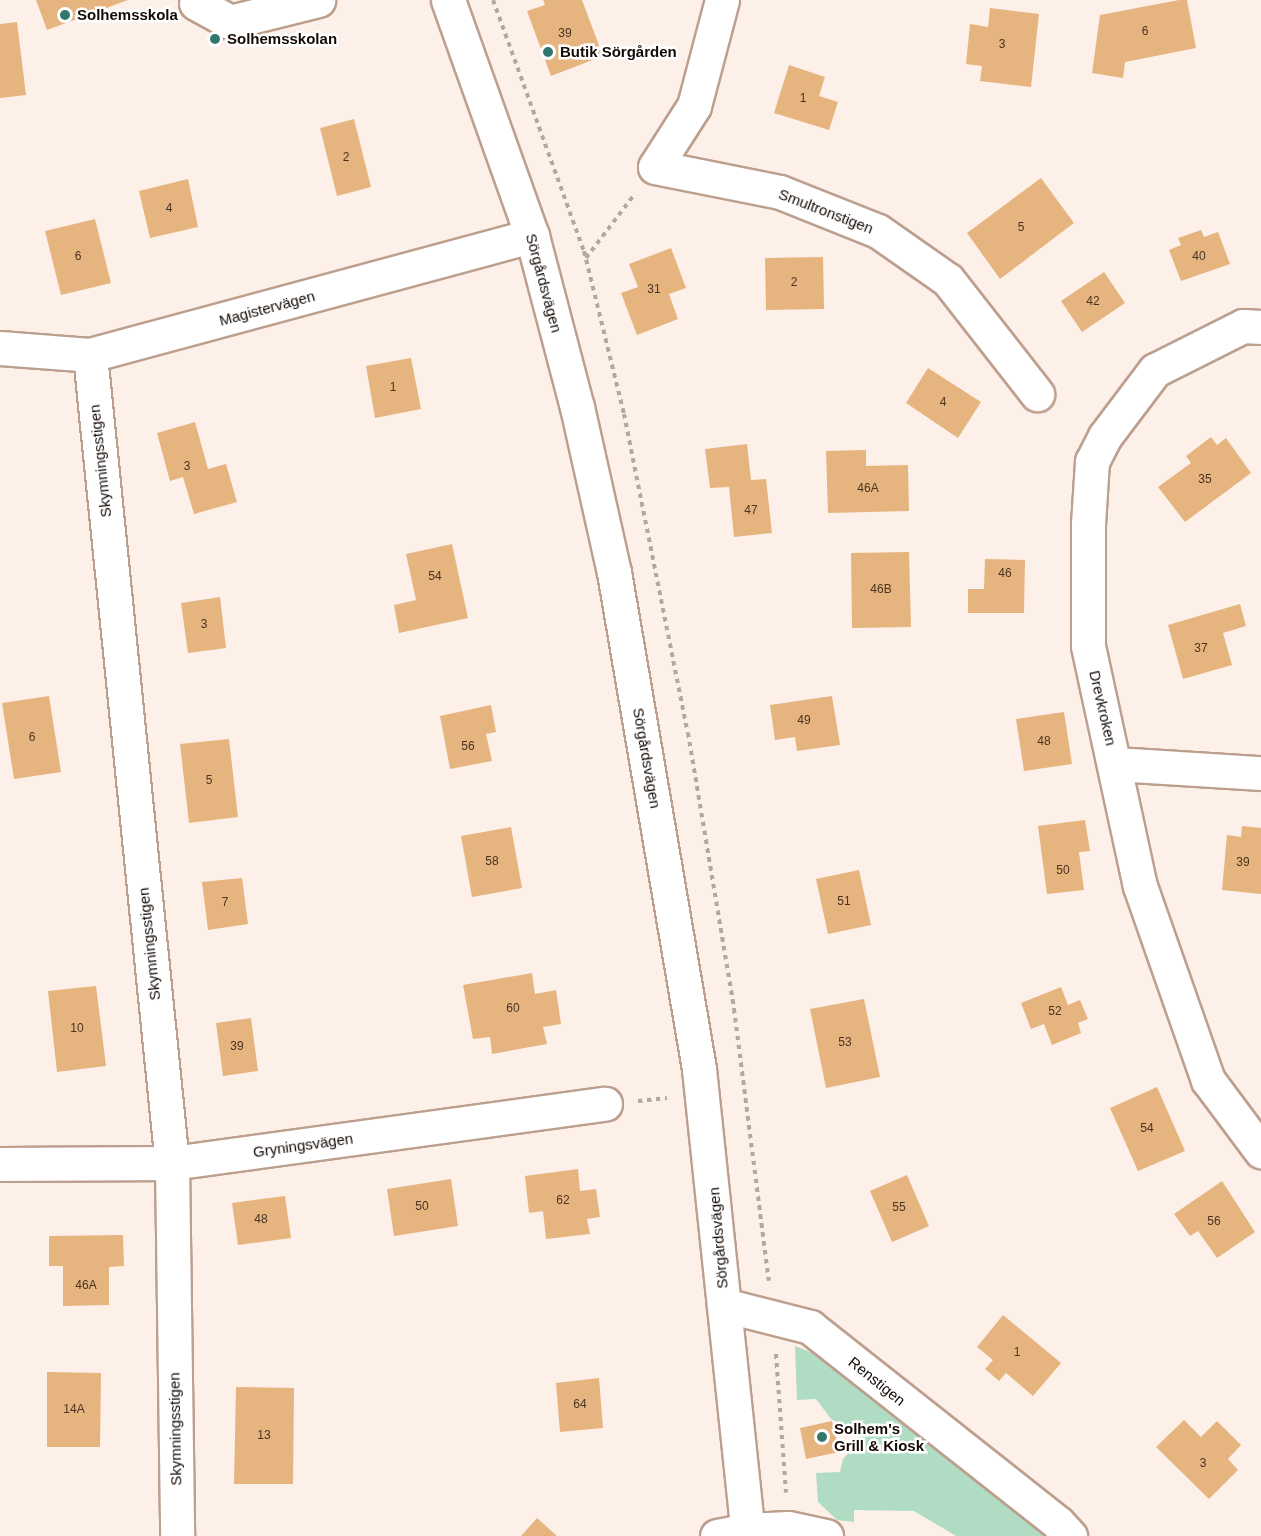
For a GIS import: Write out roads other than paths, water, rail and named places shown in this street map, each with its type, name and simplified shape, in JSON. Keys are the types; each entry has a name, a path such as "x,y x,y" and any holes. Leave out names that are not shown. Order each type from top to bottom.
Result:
{"street":[{"path":"196,3 230,22 318,0"},
{"name":"Sörgårdsvägen","path":"447,0 532,236 579,418 614,572 644,736 699,1069 724,1305 737,1534"},
{"name":"Smultronstigen","path":"722,0 694,106 655,167 780,192 878,231 948,280 1037,394"},
{"name":"Magistervägen","path":"0,348 90,355 532,236"},
{"name":"Drevkroken","path":"1261,327 1243,326 1155,370 1105,436 1092,461 1088,646 1116,764 1140,886 1208,1080 1261,1151"},
{"name":"Skymningsstigen","path":"90,355 171,1163 177,1536"},
{"path":"1116,764 1261,773"},
{"name":"Gryningsvägen","path":"0,1164 171,1163 605,1104"},
{"name":"Renstigen","path":"724,1305 810,1327 1058,1523 1070,1536"},
{"path":"737,1534 788,1528 826,1536"}],"place":[{"name":"Solhemsskola","path":"65,15"},
{"name":"Solhemsskolan","path":"215,39"},
{"name":"Butik Sörgården","path":"548,52"},
{"name":"Solhem's Grill & Kiosk","path":"822,1437"}]}
